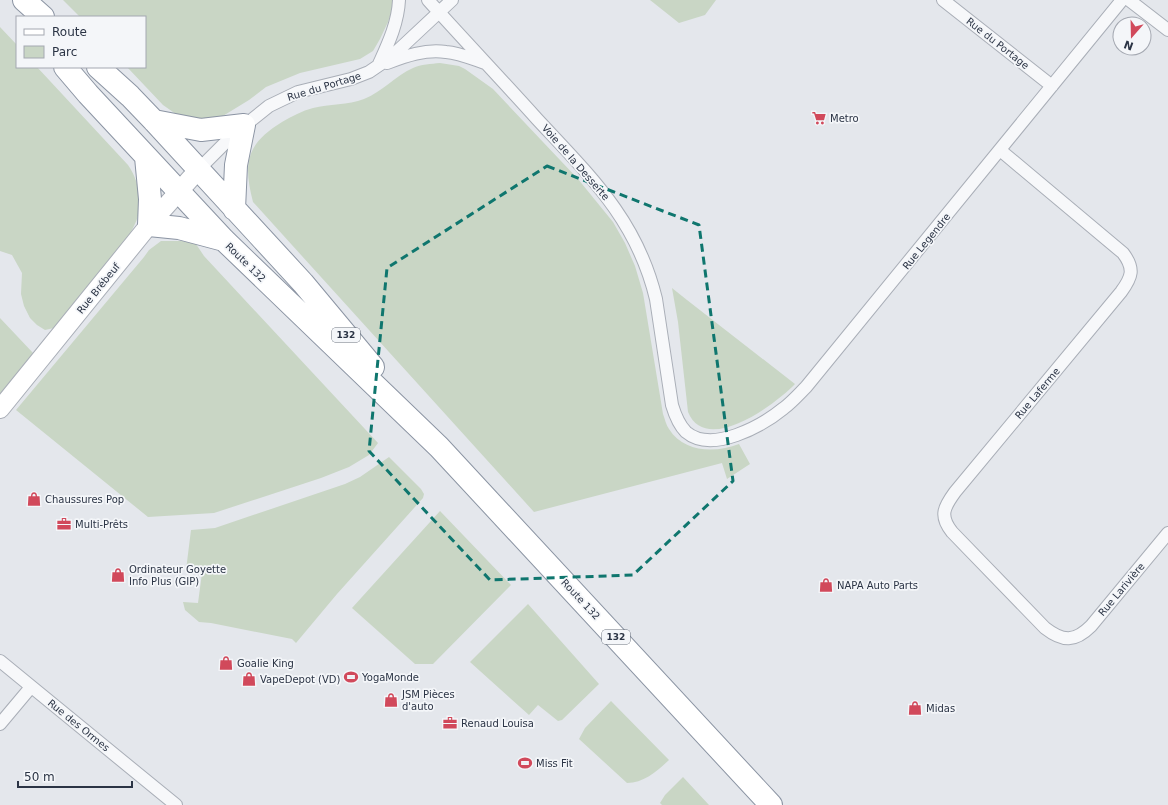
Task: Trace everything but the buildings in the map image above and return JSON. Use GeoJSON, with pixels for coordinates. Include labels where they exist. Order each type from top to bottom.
{"type":"FeatureCollection","features":[{"type":"Feature","properties":{"kind":"highway"},"geometry":{"type":"LineString","coordinates":[[9,0],[22,16]]}},
{"type":"Feature","properties":{"kind":"highway"},"geometry":{"type":"LineString","coordinates":[[24,0],[42,16]]}},
{"type":"Feature","properties":{"kind":"highway","name":"Route 132"},"geometry":{"type":"LineString","coordinates":[[66,68],[88,94],[224,240],[439,447]]}},
{"type":"Feature","properties":{"kind":"highway","name":"Route 132"},"geometry":{"type":"LineString","coordinates":[[99,68],[130,96],[154,121],[303,283],[439,447],[771,805]]}},
{"type":"Feature","properties":{"kind":"highway"},"geometry":{"type":"LineString","coordinates":[[154,121],[201,130],[244,126],[236,165],[234,208]]}},
{"type":"Feature","properties":{"kind":"highway"},"geometry":{"type":"LineString","coordinates":[[146,156],[150,199],[149,225],[179,228],[224,240]]}},
{"type":"Feature","properties":{"kind":"street"},"geometry":{"type":"LineString","coordinates":[[378,66],[395,26],[399,0]]}},
{"type":"Feature","properties":{"kind":"street","name":"Voie de la Desserte"},"geometry":{"type":"LineString","coordinates":[[428,0],[592,178],[612,203],[633,237],[646,267],[656,299],[672,405],[675,415],[688,433],[702,439]]}},
{"type":"Feature","properties":{"kind":"street","name":"Rue du Portage"},"geometry":{"type":"LineString","coordinates":[[198,170],[244,126],[269,106],[290,95],[351,80],[369,72],[391,57],[452,0]]}},
{"type":"Feature","properties":{"kind":"street","name":"Rue du Portage"},"geometry":{"type":"LineString","coordinates":[[943,0],[1052,86]]}},
{"type":"Feature","properties":{"kind":"street","name":"Rue Legendre"},"geometry":{"type":"LineString","coordinates":[[702,439],[723,439],[749,429],[777,414],[813,380],[1122,0]]}},
{"type":"Feature","properties":{"kind":"street"},"geometry":{"type":"LineString","coordinates":[[1129,0],[1168,30]]}},
{"type":"Feature","properties":{"kind":"street","name":"Rue du Portage"},"geometry":{"type":"LineString","coordinates":[[378,66],[414,54],[432,51],[446,52],[486,63]]}},
{"type":"Feature","properties":{"kind":"street","name":"Rue Laferme"},"geometry":{"type":"LineString","coordinates":[[1000,150],[1114,245],[1129,261],[1130,268],[1130,275],[1121,292],[955,492],[944,512],[945,522],[952,532],[1045,628],[1062,638],[1069,639]]}},
{"type":"Feature","properties":{"kind":"street","name":"Rue Brébeuf"},"geometry":{"type":"LineString","coordinates":[[0,409],[149,225],[198,170]]}},
{"type":"Feature","properties":{"kind":"street","name":"Rue Larivière"},"geometry":{"type":"LineString","coordinates":[[1069,639],[1081,634],[1091,626],[1168,533]]}},
{"type":"Feature","properties":{"kind":"street","name":"Rue des Ormes"},"geometry":{"type":"LineString","coordinates":[[0,661],[31,686],[162,801],[176,805]]}},
{"type":"Feature","properties":{"kind":"street"},"geometry":{"type":"LineString","coordinates":[[0,724],[31,686]]}},
{"type":"Feature","properties":{"kind":"highlighted area"},"geometry":{"type":"Polygon","coordinates":[[[547,166],[699,225],[733,481],[633,575],[490,580],[369,451],[387,268],[547,166]]]}},
{"type":"Feature","properties":{"kind":"green space"},"geometry":{"type":"Polygon","coordinates":[[[63,0],[393,0],[393,8],[388,22],[373,51],[360,59],[300,73],[266,87],[249,100],[218,119],[208,121],[183,119],[163,105],[128,68],[146,68],[146,16],[79,16],[63,0]]]}},
{"type":"Feature","properties":{"kind":"green space"},"geometry":{"type":"Polygon","coordinates":[[[650,0],[716,0],[705,15],[679,23],[650,0]]]}},
{"type":"Feature","properties":{"kind":"green space"},"geometry":{"type":"Polygon","coordinates":[[[0,27],[16,44],[16,68],[38,68],[128,165],[138,187],[140,203],[137,219],[125,241],[54,328],[45,330],[30,318],[24,306],[21,294],[22,273],[12,255],[0,251],[0,27]]]}},
{"type":"Feature","properties":{"kind":"green space"},"geometry":{"type":"Polygon","coordinates":[[[440,63],[459,66],[493,89],[578,179],[613,222],[625,243],[635,266],[643,293],[663,414],[666,424],[675,437],[683,443],[701,449],[720,449],[739,444],[750,464],[727,479],[722,463],[534,512],[253,202],[248,176],[250,156],[254,147],[270,130],[282,122],[309,109],[364,99],[377,92],[406,71],[423,65],[440,63]]]}},
{"type":"Feature","properties":{"kind":"green space"},"geometry":{"type":"Polygon","coordinates":[[[161,241],[182,241],[196,244],[204,256],[378,443],[369,455],[349,467],[321,478],[214,513],[148,517],[16,410],[149,250],[161,241]]]}},
{"type":"Feature","properties":{"kind":"green space"},"geometry":{"type":"Polygon","coordinates":[[[672,288],[795,384],[773,403],[741,422],[725,428],[710,429],[697,424],[688,412],[678,322],[672,288]]]}},
{"type":"Feature","properties":{"kind":"green space"},"geometry":{"type":"Polygon","coordinates":[[[0,318],[34,354],[0,396],[0,318]]]}},
{"type":"Feature","properties":{"kind":"green space"},"geometry":{"type":"Polygon","coordinates":[[[389,457],[421,489],[424,494],[423,498],[337,594],[296,643],[292,639],[199,622],[185,610],[183,602],[198,603],[202,573],[186,570],[191,530],[215,528],[345,484],[360,477],[389,457]]]}},
{"type":"Feature","properties":{"kind":"green space"},"geometry":{"type":"Polygon","coordinates":[[[440,511],[511,585],[433,664],[415,664],[352,608],[440,511]]]}},
{"type":"Feature","properties":{"kind":"green space"},"geometry":{"type":"Polygon","coordinates":[[[528,604],[599,684],[562,720],[558,721],[538,705],[529,715],[470,662],[528,604]]]}},
{"type":"Feature","properties":{"kind":"green space"},"geometry":{"type":"Polygon","coordinates":[[[611,701],[669,760],[645,779],[627,783],[579,739],[585,728],[611,701]]]}},
{"type":"Feature","properties":{"kind":"green space"},"geometry":{"type":"Polygon","coordinates":[[[683,777],[709,805],[662,805],[660,803],[665,795],[683,777]]]}},
{"type":"Feature","properties":{"kind":"place","name":"Metro"},"geometry":{"type":"Point","coordinates":[819,118]}},
{"type":"Feature","properties":{"kind":"place","name":"Chaussures Pop"},"geometry":{"type":"Point","coordinates":[34,499]}},
{"type":"Feature","properties":{"kind":"place","name":"Multi-Prêts"},"geometry":{"type":"Point","coordinates":[64,524]}},
{"type":"Feature","properties":{"kind":"place","name":"Ordinateur Goyette Info Plus (GIP)"},"geometry":{"type":"Point","coordinates":[118,575]}},
{"type":"Feature","properties":{"kind":"place","name":"NAPA Auto Parts"},"geometry":{"type":"Point","coordinates":[826,585]}},
{"type":"Feature","properties":{"kind":"place","name":"Goalie King"},"geometry":{"type":"Point","coordinates":[226,663]}},
{"type":"Feature","properties":{"kind":"place","name":"YogaMonde"},"geometry":{"type":"Point","coordinates":[351,677]}},
{"type":"Feature","properties":{"kind":"place","name":"VapeDepot (VD)"},"geometry":{"type":"Point","coordinates":[249,679]}},
{"type":"Feature","properties":{"kind":"place","name":"JSM Pièces d'auto"},"geometry":{"type":"Point","coordinates":[391,700]}},
{"type":"Feature","properties":{"kind":"place","name":"Midas"},"geometry":{"type":"Point","coordinates":[915,708]}},
{"type":"Feature","properties":{"kind":"place","name":"Renaud Louisa"},"geometry":{"type":"Point","coordinates":[450,723]}},
{"type":"Feature","properties":{"kind":"place","name":"Miss Fit"},"geometry":{"type":"Point","coordinates":[525,763]}}]}
